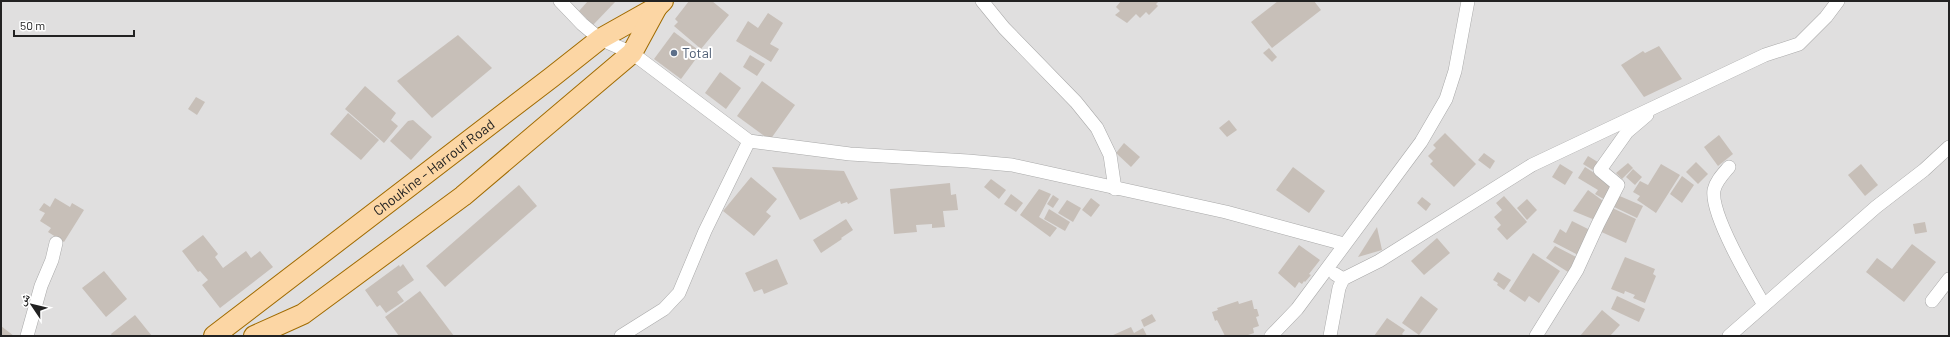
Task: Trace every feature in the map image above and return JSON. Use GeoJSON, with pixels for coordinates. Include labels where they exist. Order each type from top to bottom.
{"type":"FeatureCollection","features":[{"type":"Feature","properties":{"kind":"main road","name":"Choukine - Harrouf Road"},"geometry":{"type":"LineString","coordinates":[[214,336],[534,91],[600,38],[660,4]]}},
{"type":"Feature","properties":{"kind":"main road","name":"Choukine - Harrouf Road"},"geometry":{"type":"LineString","coordinates":[[254,336],[303,314],[463,196],[632,53],[660,4]]}},
{"type":"Feature","properties":{"kind":"street"},"geometry":{"type":"LineString","coordinates":[[560,1],[582,24],[600,38],[632,53],[749,141],[850,154],[1012,165],[1226,212],[1344,244]]}},
{"type":"Feature","properties":{"kind":"street"},"geometry":{"type":"LineString","coordinates":[[982,1],[1004,28],[1076,102],[1097,128],[1110,155],[1115,188]]}},
{"type":"Feature","properties":{"kind":"street"},"geometry":{"type":"LineString","coordinates":[[1330,336],[1339,288],[1343,278],[1379,261],[1532,165],[1765,55],[1799,44],[1826,17],[1838,1]]}},
{"type":"Feature","properties":{"kind":"street"},"geometry":{"type":"LineString","coordinates":[[1270,336],[1297,309],[1326,268],[1422,142],[1446,99],[1455,71],[1469,2]]}},
{"type":"Feature","properties":{"kind":"street"},"geometry":{"type":"LineString","coordinates":[[1536,336],[1578,270],[1598,224],[1618,185],[1600,170],[1627,132],[1660,104]]}},
{"type":"Feature","properties":{"kind":"street"},"geometry":{"type":"LineString","coordinates":[[621,336],[664,309],[680,293],[705,231],[749,141]]}},
{"type":"Feature","properties":{"kind":"street"},"geometry":{"type":"LineString","coordinates":[[1729,336],[1876,207],[1924,170],[1949,147]]}},
{"type":"Feature","properties":{"kind":"street"},"geometry":{"type":"LineString","coordinates":[[1729,167],[1718,179],[1714,191],[1716,203],[1733,250],[1764,305]]}},
{"type":"Feature","properties":{"kind":"street"},"geometry":{"type":"LineString","coordinates":[[27,336],[41,286],[52,260],[56,243]]}},
{"type":"Feature","properties":{"kind":"street"},"geometry":{"type":"LineString","coordinates":[[1326,268],[1343,278]]}},
{"type":"Feature","properties":{"kind":"street"},"geometry":{"type":"LineString","coordinates":[[1932,301],[1949,279]]}},
{"type":"Feature","properties":{"kind":"shaded area"},"geometry":{"type":"Polygon","coordinates":[[[1,1],[1949,1],[1949,336],[1,336],[1,1]]]}},
{"type":"Feature","properties":{"kind":"building"},"geometry":{"type":"Polygon","coordinates":[[[588,1],[616,1],[593,25],[579,11],[588,1]]]}},
{"type":"Feature","properties":{"kind":"building"},"geometry":{"type":"Polygon","coordinates":[[[689,1],[712,1],[729,15],[701,49],[674,26],[678,22],[675,19],[689,1]]]}},
{"type":"Feature","properties":{"kind":"building"},"geometry":{"type":"Polygon","coordinates":[[[1121,1],[1159,1],[1156,4],[1158,6],[1149,15],[1146,12],[1140,18],[1136,14],[1127,23],[1115,15],[1120,11],[1116,7],[1121,1]]]}},
{"type":"Feature","properties":{"kind":"building"},"geometry":{"type":"Polygon","coordinates":[[[1278,1],[1314,1],[1321,10],[1272,48],[1251,22],[1278,1]]]}},
{"type":"Feature","properties":{"kind":"building"},"geometry":{"type":"Polygon","coordinates":[[[768,13],[783,23],[770,44],[779,49],[771,62],[736,41],[748,21],[758,28],[768,13]]]}},
{"type":"Feature","properties":{"kind":"building"},"geometry":{"type":"Polygon","coordinates":[[[674,32],[701,52],[681,79],[654,59],[674,32]]]}},
{"type":"Feature","properties":{"kind":"building"},"geometry":{"type":"Polygon","coordinates":[[[458,35],[492,68],[432,118],[397,81],[458,35]]]}},
{"type":"Feature","properties":{"kind":"building"},"geometry":{"type":"Polygon","coordinates":[[[1659,46],[1682,79],[1644,97],[1621,65],[1643,51],[1645,53],[1659,46]]]}},
{"type":"Feature","properties":{"kind":"building"},"geometry":{"type":"Polygon","coordinates":[[[1269,48],[1277,57],[1272,62],[1263,53],[1269,48]]]}},
{"type":"Feature","properties":{"kind":"building"},"geometry":{"type":"Polygon","coordinates":[[[750,55],[765,64],[757,76],[743,67],[750,55]]]}},
{"type":"Feature","properties":{"kind":"building"},"geometry":{"type":"Polygon","coordinates":[[[720,72],[741,88],[726,109],[705,93],[720,72]]]}},
{"type":"Feature","properties":{"kind":"building"},"geometry":{"type":"Polygon","coordinates":[[[762,81],[795,105],[770,140],[737,116],[762,81]]]}},
{"type":"Feature","properties":{"kind":"building"},"geometry":{"type":"Polygon","coordinates":[[[365,86],[396,113],[391,120],[398,126],[384,143],[345,109],[365,86]]]}},
{"type":"Feature","properties":{"kind":"building"},"geometry":{"type":"Polygon","coordinates":[[[196,97],[205,102],[197,115],[188,109],[196,97]]]}},
{"type":"Feature","properties":{"kind":"building"},"geometry":{"type":"Polygon","coordinates":[[[348,113],[379,140],[361,160],[330,134],[348,113]]]}},
{"type":"Feature","properties":{"kind":"building"},"geometry":{"type":"Polygon","coordinates":[[[413,120],[432,137],[411,160],[390,141],[408,121],[413,120]]]}},
{"type":"Feature","properties":{"kind":"building"},"geometry":{"type":"Polygon","coordinates":[[[1229,120],[1237,130],[1227,137],[1219,128],[1229,120]]]}},
{"type":"Feature","properties":{"kind":"building"},"geometry":{"type":"Polygon","coordinates":[[[1445,133],[1476,164],[1454,187],[1430,164],[1433,161],[1428,156],[1436,148],[1433,145],[1445,133]]]}},
{"type":"Feature","properties":{"kind":"building"},"geometry":{"type":"Polygon","coordinates":[[[1719,135],[1733,154],[1718,166],[1704,147],[1719,135]]]}},
{"type":"Feature","properties":{"kind":"building"},"geometry":{"type":"Polygon","coordinates":[[[1124,143],[1140,157],[1131,167],[1116,153],[1124,143]]]}},
{"type":"Feature","properties":{"kind":"building"},"geometry":{"type":"Polygon","coordinates":[[[1484,153],[1495,161],[1490,169],[1478,160],[1484,153]]]}},
{"type":"Feature","properties":{"kind":"building"},"geometry":{"type":"Polygon","coordinates":[[[1588,156],[1601,164],[1596,172],[1583,164],[1588,156]]]}},
{"type":"Feature","properties":{"kind":"building"},"geometry":{"type":"Polygon","coordinates":[[[1696,162],[1708,174],[1698,184],[1686,172],[1696,162]]]}},
{"type":"Feature","properties":{"kind":"building"},"geometry":{"type":"Polygon","coordinates":[[[1628,163],[1633,168],[1622,179],[1616,173],[1628,163]]]}},
{"type":"Feature","properties":{"kind":"building"},"geometry":{"type":"Polygon","coordinates":[[[1560,164],[1573,172],[1565,185],[1552,177],[1560,164]]]}},
{"type":"Feature","properties":{"kind":"building"},"geometry":{"type":"Polygon","coordinates":[[[1661,164],[1680,175],[1656,213],[1637,200],[1640,196],[1633,192],[1640,181],[1648,185],[1661,164]]]}},
{"type":"Feature","properties":{"kind":"building"},"geometry":{"type":"Polygon","coordinates":[[[1861,164],[1878,185],[1865,196],[1848,175],[1861,164]]]}},
{"type":"Feature","properties":{"kind":"building"},"geometry":{"type":"Polygon","coordinates":[[[772,167],[844,171],[858,199],[848,204],[847,202],[841,204],[840,201],[800,220],[772,167]]]}},
{"type":"Feature","properties":{"kind":"building"},"geometry":{"type":"Polygon","coordinates":[[[1293,167],[1325,191],[1309,213],[1276,190],[1293,167]]]}},
{"type":"Feature","properties":{"kind":"building"},"geometry":{"type":"Polygon","coordinates":[[[1585,167],[1616,187],[1607,201],[1595,194],[1598,190],[1578,178],[1585,167]]]}},
{"type":"Feature","properties":{"kind":"building"},"geometry":{"type":"Polygon","coordinates":[[[1633,169],[1642,177],[1635,185],[1626,177],[1633,169]]]}},
{"type":"Feature","properties":{"kind":"building"},"geometry":{"type":"Polygon","coordinates":[[[1682,176],[1694,185],[1682,203],[1670,194],[1682,176]]]}},
{"type":"Feature","properties":{"kind":"building"},"geometry":{"type":"Polygon","coordinates":[[[751,177],[777,199],[766,212],[771,216],[754,236],[723,211],[751,177]]]}},
{"type":"Feature","properties":{"kind":"building"},"geometry":{"type":"Polygon","coordinates":[[[991,179],[1006,190],[999,199],[984,187],[991,179]]]}},
{"type":"Feature","properties":{"kind":"building"},"geometry":{"type":"Polygon","coordinates":[[[950,183],[951,195],[956,194],[958,210],[943,211],[945,227],[932,228],[932,224],[916,225],[917,232],[894,234],[890,189],[950,183]]]}},
{"type":"Feature","properties":{"kind":"building"},"geometry":{"type":"Polygon","coordinates":[[[519,185],[537,206],[445,287],[426,266],[519,185]]]}},
{"type":"Feature","properties":{"kind":"building"},"geometry":{"type":"Polygon","coordinates":[[[1039,189],[1051,194],[1039,217],[1057,228],[1050,237],[1020,215],[1039,189]]]}},
{"type":"Feature","properties":{"kind":"building"},"geometry":{"type":"Polygon","coordinates":[[[1588,190],[1606,203],[1595,220],[1573,211],[1588,190]]]}},
{"type":"Feature","properties":{"kind":"building"},"geometry":{"type":"Polygon","coordinates":[[[1011,194],[1023,203],[1016,212],[1004,204],[1011,194]]]}},
{"type":"Feature","properties":{"kind":"building"},"geometry":{"type":"Polygon","coordinates":[[[1615,194],[1643,206],[1637,218],[1610,205],[1615,194]]]}},
{"type":"Feature","properties":{"kind":"building"},"geometry":{"type":"Polygon","coordinates":[[[1053,195],[1059,199],[1053,208],[1047,204],[1053,195]]]}},
{"type":"Feature","properties":{"kind":"building"},"geometry":{"type":"Polygon","coordinates":[[[1504,196],[1527,222],[1507,240],[1497,229],[1501,225],[1494,217],[1502,210],[1496,203],[1504,196]]]}},
{"type":"Feature","properties":{"kind":"building"},"geometry":{"type":"Polygon","coordinates":[[[1422,197],[1431,204],[1426,211],[1417,203],[1422,197]]]}},
{"type":"Feature","properties":{"kind":"building"},"geometry":{"type":"Polygon","coordinates":[[[55,198],[70,207],[72,203],[84,210],[64,242],[48,232],[51,228],[40,221],[45,213],[39,210],[44,203],[50,207],[55,198]]]}},
{"type":"Feature","properties":{"kind":"building"},"geometry":{"type":"Polygon","coordinates":[[[1091,198],[1100,205],[1091,217],[1082,210],[1091,198]]]}},
{"type":"Feature","properties":{"kind":"building"},"geometry":{"type":"Polygon","coordinates":[[[1527,199],[1537,210],[1527,220],[1517,208],[1527,199]]]}},
{"type":"Feature","properties":{"kind":"building"},"geometry":{"type":"Polygon","coordinates":[[[1067,200],[1081,208],[1073,222],[1058,213],[1067,200]]]}},
{"type":"Feature","properties":{"kind":"building"},"geometry":{"type":"Polygon","coordinates":[[[1608,206],[1636,219],[1626,243],[1597,230],[1608,206]]]}},
{"type":"Feature","properties":{"kind":"building"},"geometry":{"type":"Polygon","coordinates":[[[1049,209],[1070,222],[1065,231],[1044,219],[1049,209]]]}},
{"type":"Feature","properties":{"kind":"building"},"geometry":{"type":"Polygon","coordinates":[[[846,219],[853,230],[821,253],[813,240],[846,219]]]}},
{"type":"Feature","properties":{"kind":"building"},"geometry":{"type":"Polygon","coordinates":[[[1572,221],[1592,231],[1580,256],[1553,242],[1560,229],[1566,233],[1572,221]]]}},
{"type":"Feature","properties":{"kind":"building"},"geometry":{"type":"Polygon","coordinates":[[[1925,222],[1927,232],[1915,234],[1913,224],[1925,222]]]}},
{"type":"Feature","properties":{"kind":"building"},"geometry":{"type":"Polygon","coordinates":[[[1377,227],[1382,250],[1358,257],[1377,227]]]}},
{"type":"Feature","properties":{"kind":"building"},"geometry":{"type":"Polygon","coordinates":[[[203,235],[218,254],[215,257],[223,268],[246,251],[251,258],[260,251],[273,267],[220,308],[202,285],[208,280],[200,271],[198,272],[182,251],[203,235]]]}},
{"type":"Feature","properties":{"kind":"building"},"geometry":{"type":"Polygon","coordinates":[[[1437,238],[1450,253],[1424,275],[1411,261],[1437,238]]]}},
{"type":"Feature","properties":{"kind":"building"},"geometry":{"type":"Polygon","coordinates":[[[1912,244],[1936,262],[1904,302],[1866,272],[1877,258],[1892,269],[1912,244]]]}},
{"type":"Feature","properties":{"kind":"building"},"geometry":{"type":"Polygon","coordinates":[[[1299,245],[1320,260],[1309,274],[1311,275],[1305,282],[1304,281],[1302,284],[1299,282],[1295,288],[1278,273],[1299,245]]]}},
{"type":"Feature","properties":{"kind":"building"},"geometry":{"type":"Polygon","coordinates":[[[1555,246],[1578,258],[1568,272],[1546,258],[1555,246]]]}},
{"type":"Feature","properties":{"kind":"building"},"geometry":{"type":"Polygon","coordinates":[[[1533,253],[1560,271],[1539,303],[1529,296],[1525,302],[1509,291],[1533,253]]]}},
{"type":"Feature","properties":{"kind":"building"},"geometry":{"type":"Polygon","coordinates":[[[1625,257],[1655,269],[1653,274],[1656,276],[1645,303],[1633,298],[1635,295],[1625,291],[1624,294],[1611,289],[1625,257]]]}},
{"type":"Feature","properties":{"kind":"building"},"geometry":{"type":"Polygon","coordinates":[[[777,259],[788,284],[764,294],[762,289],[754,292],[745,273],[777,259]]]}},
{"type":"Feature","properties":{"kind":"building"},"geometry":{"type":"Polygon","coordinates":[[[403,264],[414,280],[397,292],[404,301],[386,313],[380,305],[377,307],[365,290],[399,265],[400,267],[403,264]]]}},
{"type":"Feature","properties":{"kind":"building"},"geometry":{"type":"Polygon","coordinates":[[[104,271],[127,299],[106,317],[82,288],[104,271]]]}},
{"type":"Feature","properties":{"kind":"building"},"geometry":{"type":"Polygon","coordinates":[[[1498,272],[1511,280],[1504,290],[1493,280],[1498,272]]]}},
{"type":"Feature","properties":{"kind":"building"},"geometry":{"type":"Polygon","coordinates":[[[420,291],[454,336],[399,336],[385,317],[420,291]]]}},
{"type":"Feature","properties":{"kind":"building"},"geometry":{"type":"Polygon","coordinates":[[[1421,296],[1438,309],[1419,335],[1402,323],[1421,296]]]}},
{"type":"Feature","properties":{"kind":"building"},"geometry":{"type":"Polygon","coordinates":[[[1617,296],[1645,309],[1639,322],[1611,309],[1617,296]]]}},
{"type":"Feature","properties":{"kind":"building"},"geometry":{"type":"Polygon","coordinates":[[[1252,300],[1254,309],[1257,309],[1259,316],[1256,317],[1259,326],[1253,328],[1254,333],[1245,336],[1225,336],[1217,320],[1215,321],[1212,312],[1218,310],[1217,308],[1238,301],[1239,304],[1252,300]]]}},
{"type":"Feature","properties":{"kind":"building"},"geometry":{"type":"Polygon","coordinates":[[[1602,310],[1620,325],[1610,336],[1580,336],[1602,310]]]}},
{"type":"Feature","properties":{"kind":"building"},"geometry":{"type":"Polygon","coordinates":[[[1152,314],[1156,321],[1144,327],[1141,320],[1152,314]]]}},
{"type":"Feature","properties":{"kind":"building"},"geometry":{"type":"Polygon","coordinates":[[[135,315],[152,336],[112,336],[111,334],[135,315]]]}},
{"type":"Feature","properties":{"kind":"building"},"geometry":{"type":"Polygon","coordinates":[[[1387,318],[1405,330],[1402,334],[1404,336],[1374,336],[1387,318]]]}},
{"type":"Feature","properties":{"kind":"building"},"geometry":{"type":"Polygon","coordinates":[[[1,326],[14,336],[1,336],[1,326]]]}},
{"type":"Feature","properties":{"kind":"building"},"geometry":{"type":"Polygon","coordinates":[[[1131,327],[1134,333],[1143,328],[1147,336],[1111,336],[1131,327]]]}},
{"type":"Feature","properties":{"kind":"place","name":"Total"},"geometry":{"type":"Point","coordinates":[674,53]}}]}
